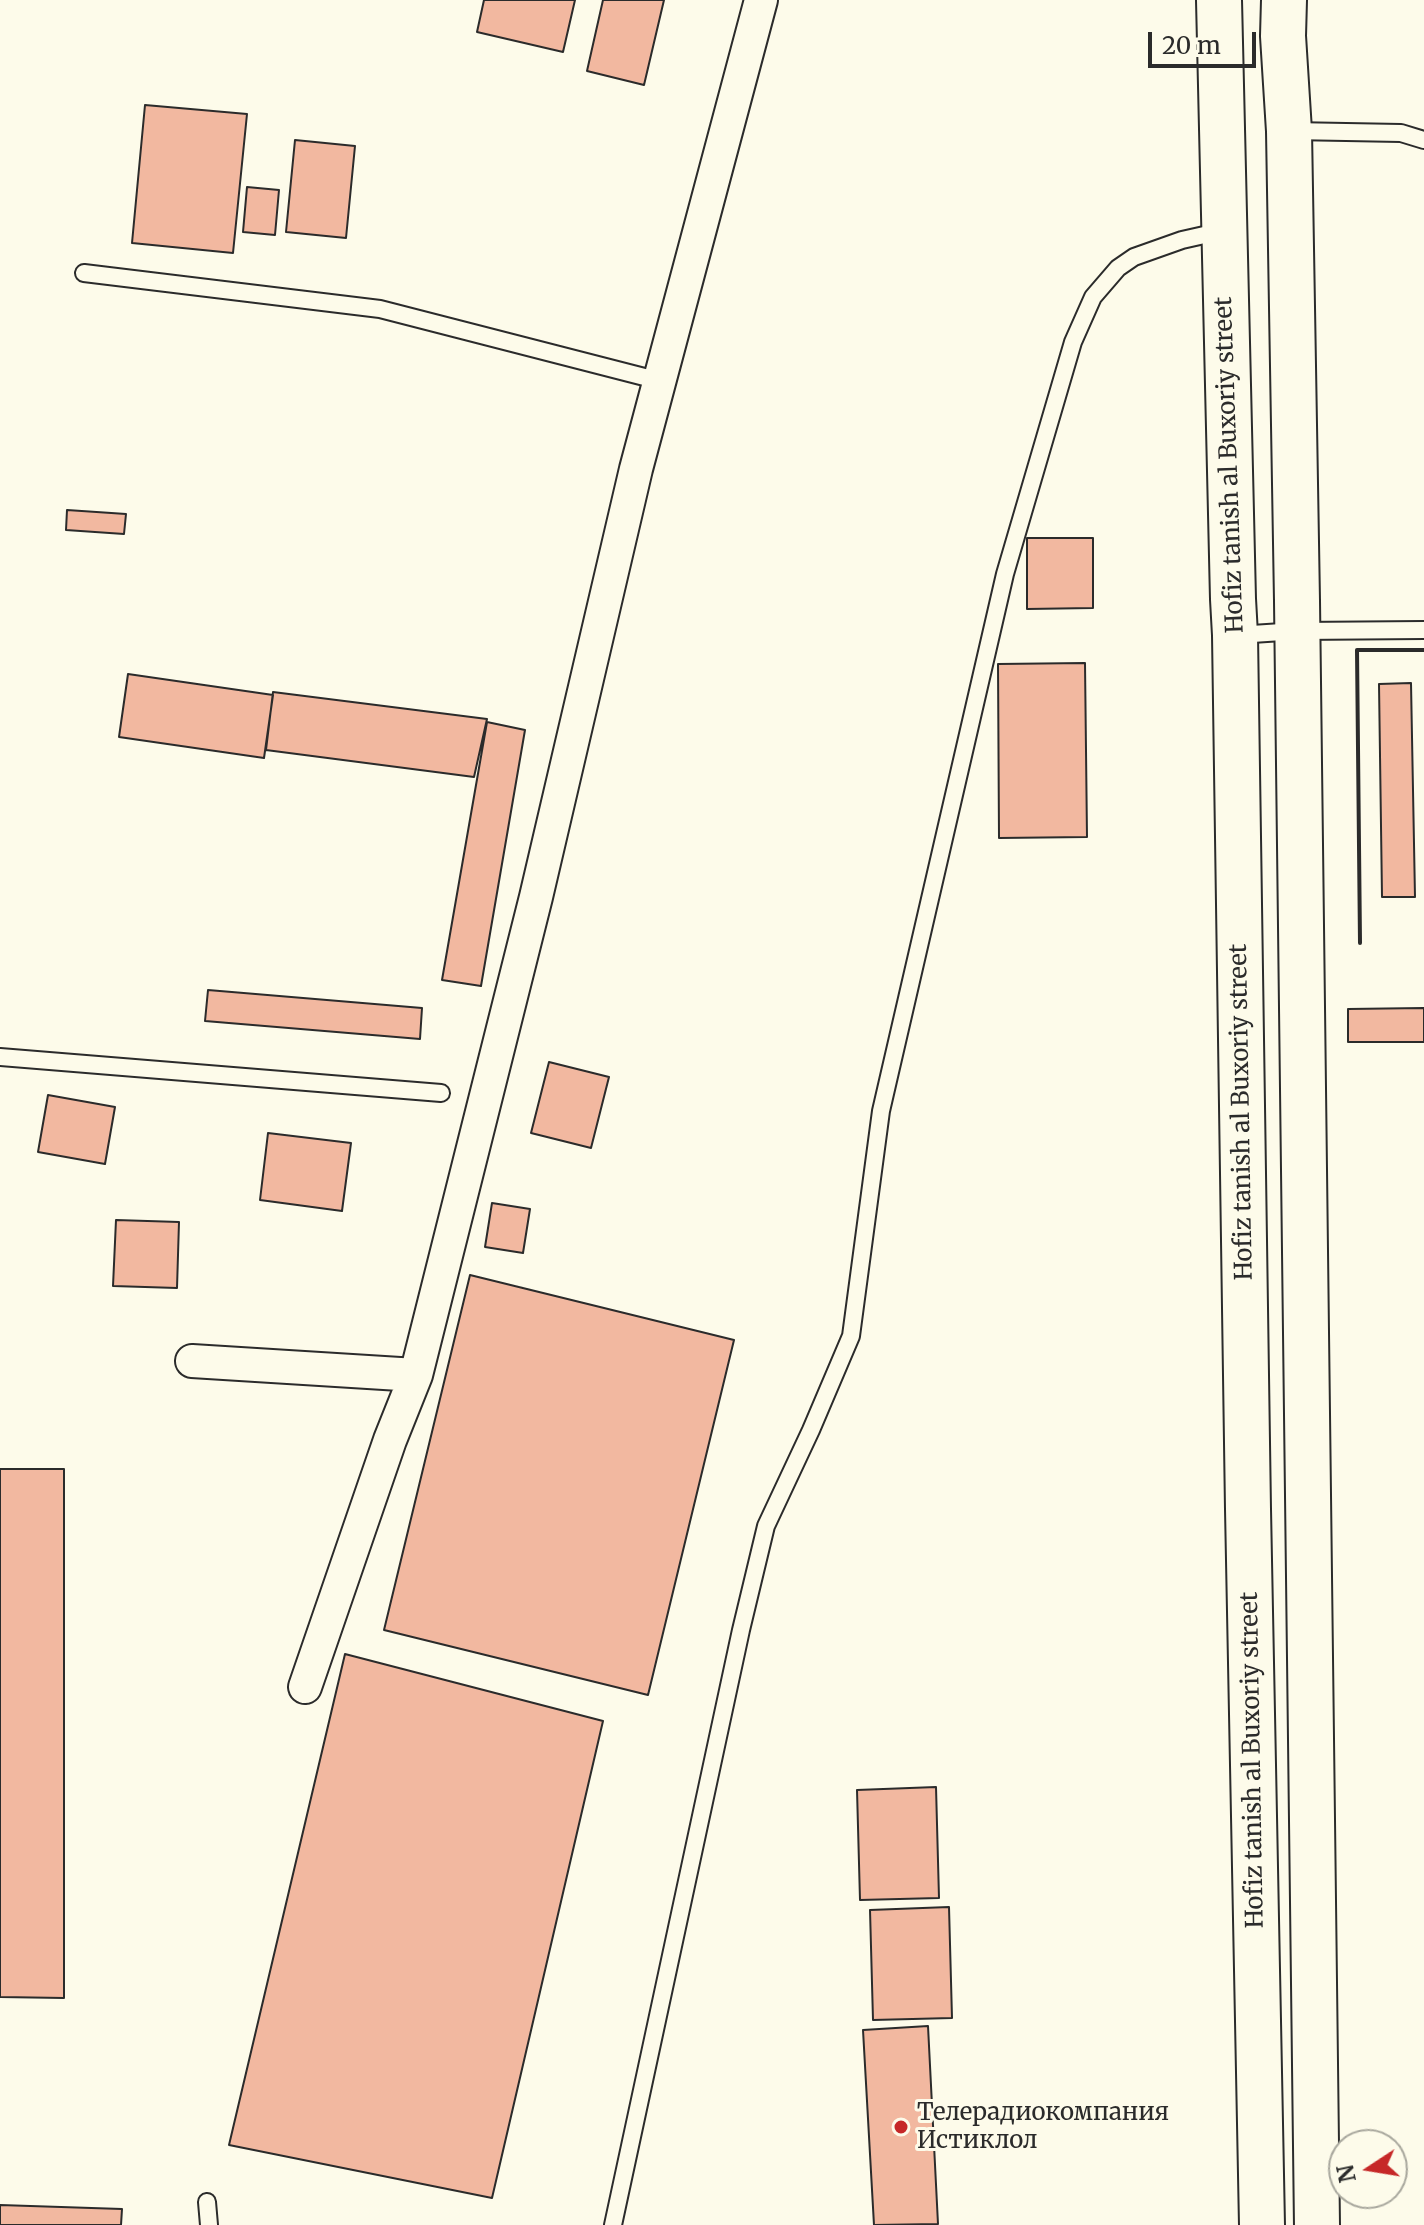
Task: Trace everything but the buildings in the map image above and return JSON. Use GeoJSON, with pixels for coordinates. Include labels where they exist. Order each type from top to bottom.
{"type":"FeatureCollection","features":[{"type":"Feature","properties":{"kind":"main road","name":"Hofiz tanish al Buxoriy street"},"geometry":{"type":"LineString","coordinates":[[1219,0],[1235,635],[1262,2225]]}},
{"type":"Feature","properties":{"kind":"main road"},"geometry":{"type":"LineString","coordinates":[[1284,0],[1297,631],[1317,2225]]}},
{"type":"Feature","properties":{"kind":"main road"},"geometry":{"type":"LineString","coordinates":[[1254,1819],[1312,1818]]}},
{"type":"Feature","properties":{"kind":"street"},"geometry":{"type":"LineString","coordinates":[[305,1687],[390,1440],[416,1375],[536,897],[636,469],[761,0]]}},
{"type":"Feature","properties":{"kind":"street"},"geometry":{"type":"LineString","coordinates":[[192,1361],[416,1375]]}},
{"type":"Feature","properties":{"kind":"lane"},"geometry":{"type":"LineString","coordinates":[[1289,131],[1401,133],[1424,140]]}},
{"type":"Feature","properties":{"kind":"lane"},"geometry":{"type":"LineString","coordinates":[[613,2225],[766,1526],[851,1336],[885,1096],[1005,574],[1073,342],[1093,297],[1118,268],[1134,257],[1223,230]]}},
{"type":"Feature","properties":{"kind":"lane"},"geometry":{"type":"LineString","coordinates":[[84,273],[380,309],[660,381]]}},
{"type":"Feature","properties":{"kind":"lane"},"geometry":{"type":"LineString","coordinates":[[1235,635],[1424,630]]}},
{"type":"Feature","properties":{"kind":"lane"},"geometry":{"type":"LineString","coordinates":[[0,1057],[441,1093]]}},
{"type":"Feature","properties":{"kind":"lane"},"geometry":{"type":"LineString","coordinates":[[207,2202],[209,2225]]}},
{"type":"Feature","properties":{"kind":"wall"},"geometry":{"type":"LineString","coordinates":[[1360,943],[1357,650],[1424,650]]}},
{"type":"Feature","properties":{"kind":"place","name":"Телерадиокомпания Истиклол"},"geometry":{"type":"Point","coordinates":[901,2127]}}]}
